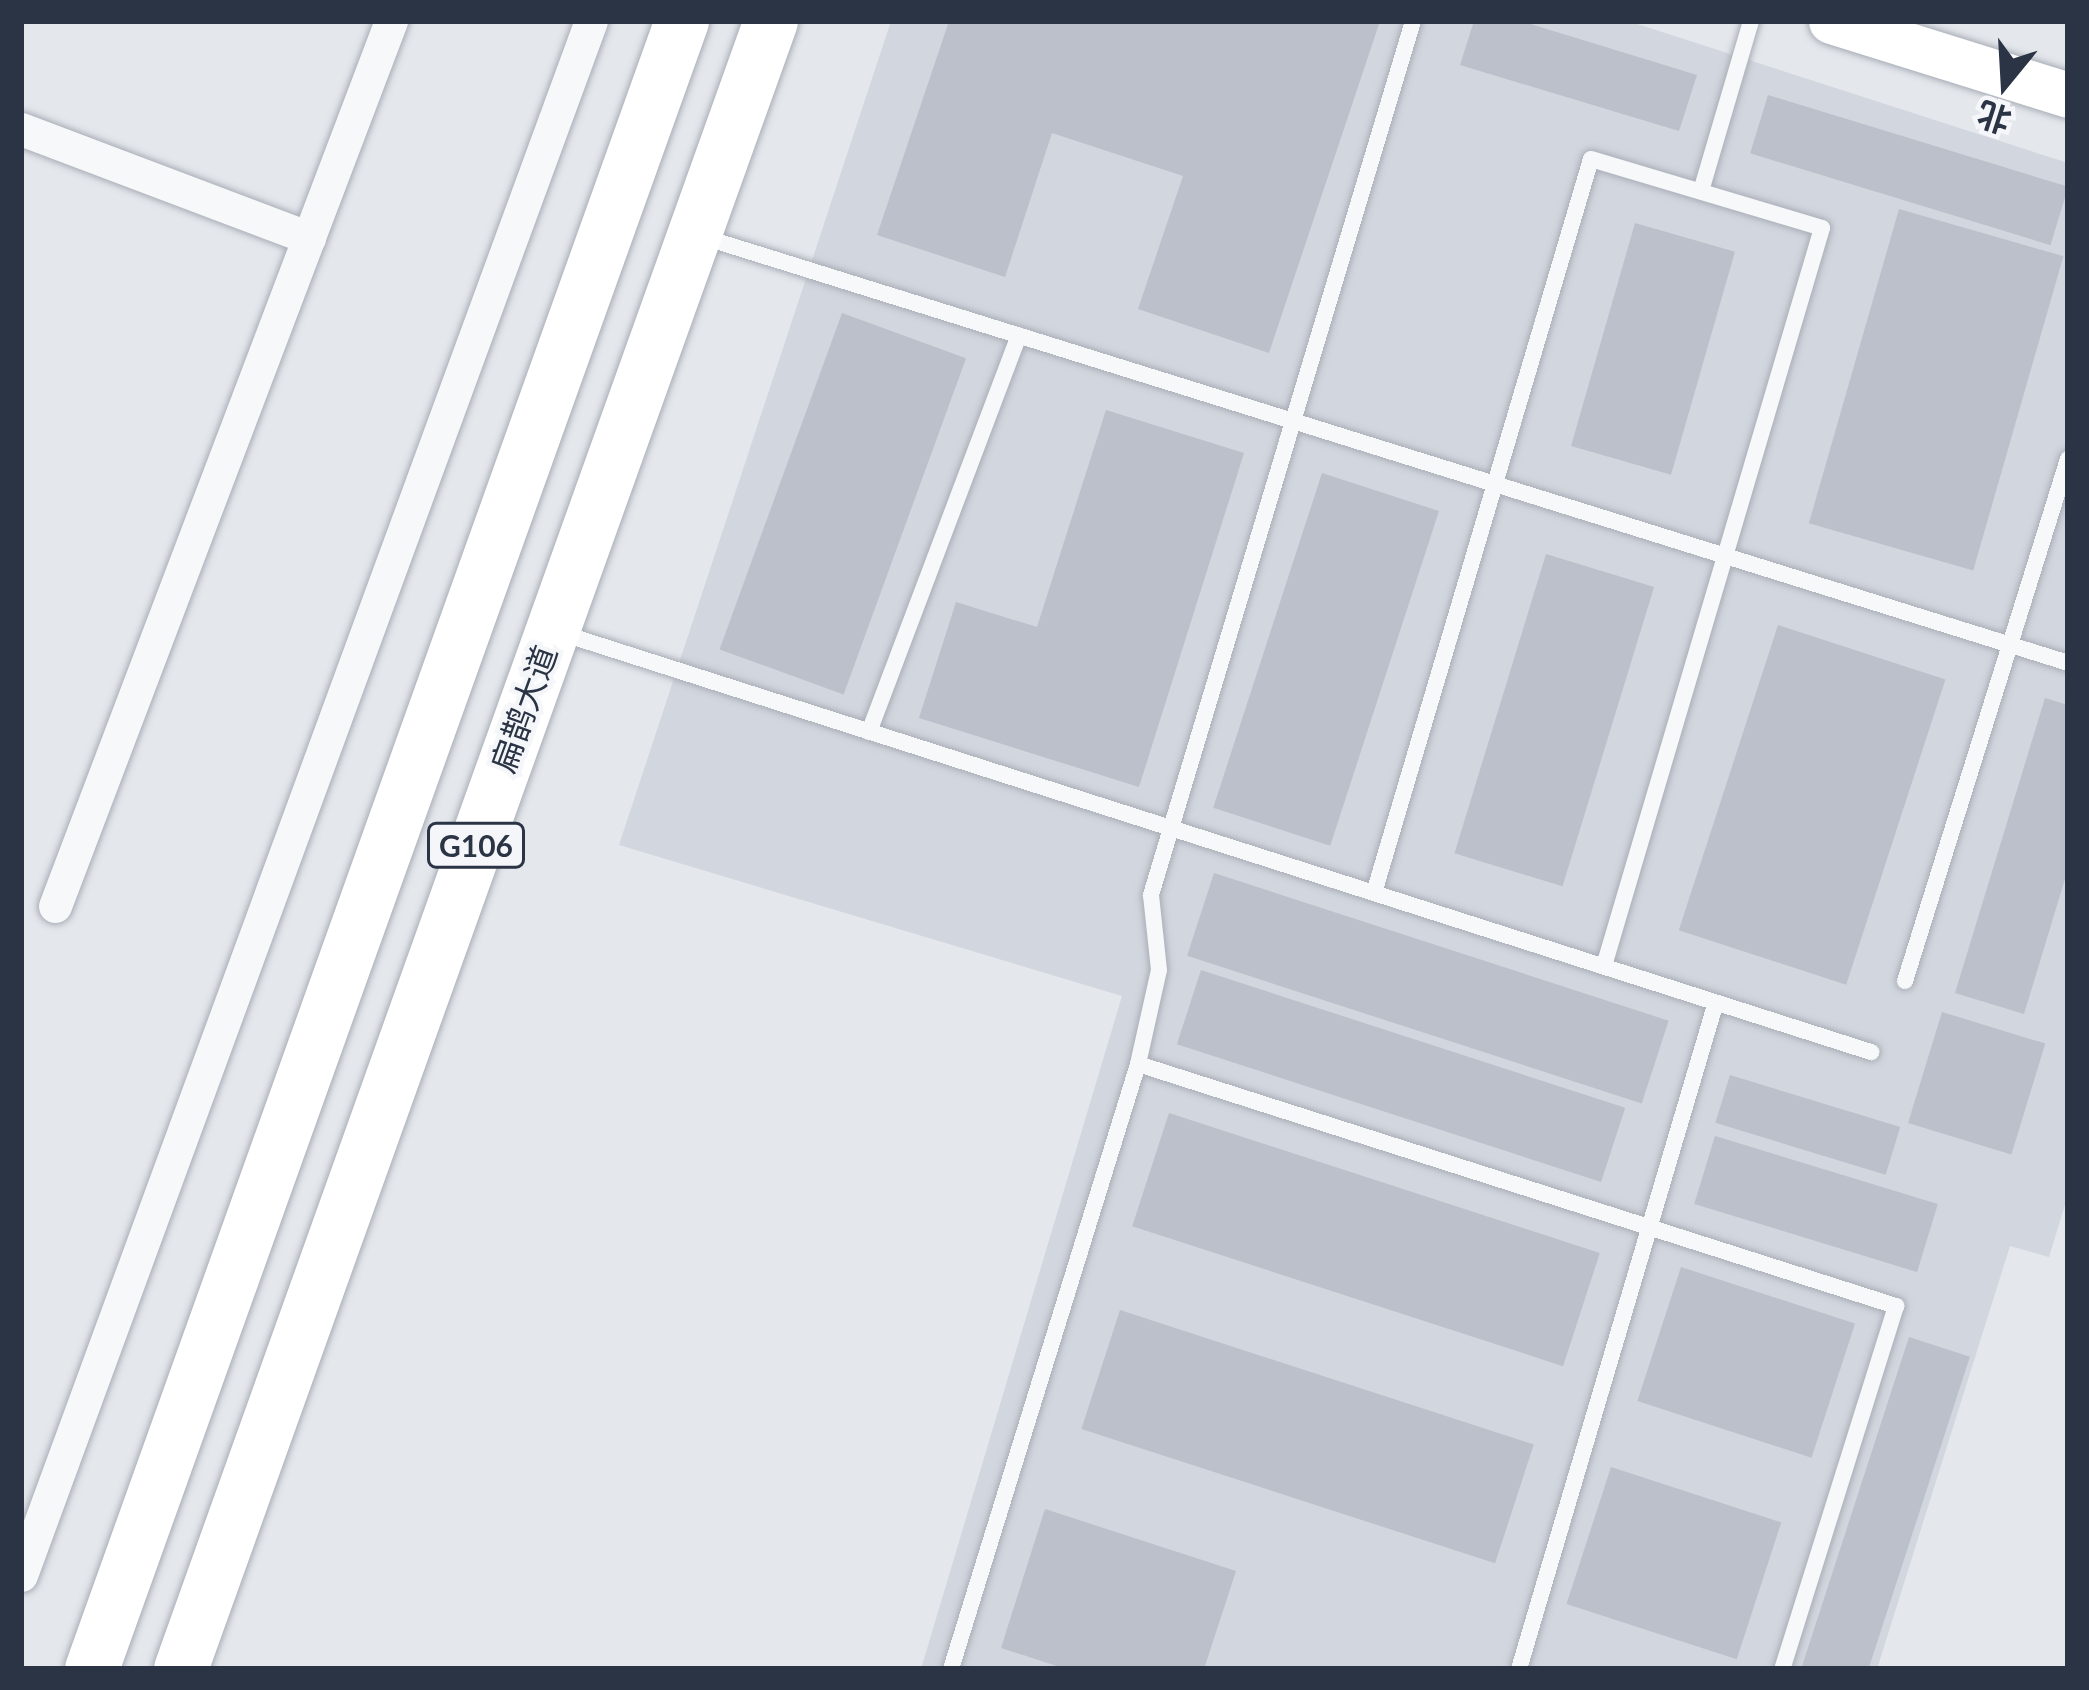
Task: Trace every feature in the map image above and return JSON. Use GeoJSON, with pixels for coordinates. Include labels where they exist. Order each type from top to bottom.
{"type":"FeatureCollection","features":[{"type":"Feature","properties":{"kind":"highway","name":"G106"},"geometry":{"type":"LineString","coordinates":[[92,1669],[682,21]]}},
{"type":"Feature","properties":{"kind":"highway","name":"扁鹊大道"},"geometry":{"type":"LineString","coordinates":[[181,1669],[771,21]]}},
{"type":"Feature","properties":{"kind":"main road"},"geometry":{"type":"LineString","coordinates":[[1831,21],[2068,95]]}},
{"type":"Feature","properties":{"kind":"street"},"geometry":{"type":"LineString","coordinates":[[55,905],[391,21]]}},
{"type":"Feature","properties":{"kind":"street"},"geometry":{"type":"LineString","coordinates":[[21,1575],[591,21]]}},
{"type":"Feature","properties":{"kind":"street"},"geometry":{"type":"LineString","coordinates":[[21,129],[309,238]]}},
{"type":"Feature","properties":{"kind":"lane"},"geometry":{"type":"LineString","coordinates":[[952,1669],[1138,1064],[1159,970],[1151,896],[1170,828],[1413,21]]}},
{"type":"Feature","properties":{"kind":"lane"},"geometry":{"type":"LineString","coordinates":[[1701,191],[1751,21]]}},
{"type":"Feature","properties":{"kind":"lane"},"geometry":{"type":"LineString","coordinates":[[1374,893],[1591,159],[1822,228],[1604,966]]}},
{"type":"Feature","properties":{"kind":"lane"},"geometry":{"type":"LineString","coordinates":[[694,234],[2068,663]]}},
{"type":"Feature","properties":{"kind":"lane"},"geometry":{"type":"LineString","coordinates":[[869,731],[1019,335]]}},
{"type":"Feature","properties":{"kind":"lane"},"geometry":{"type":"LineString","coordinates":[[1905,981],[2068,459]]}},
{"type":"Feature","properties":{"kind":"lane"},"geometry":{"type":"LineString","coordinates":[[553,630],[1871,1052]]}},
{"type":"Feature","properties":{"kind":"lane"},"geometry":{"type":"LineString","coordinates":[[1519,1669],[1716,1002]]}},
{"type":"Feature","properties":{"kind":"lane"},"geometry":{"type":"LineString","coordinates":[[1138,1064],[1895,1306],[1782,1669]]}},
{"type":"Feature","properties":{"kind":"shaded area"},"geometry":{"type":"Polygon","coordinates":[[[891,21],[1628,21],[2068,163],[2068,1195],[2049,1257],[2010,1246],[1877,1669],[921,1669],[1122,996],[619,845],[891,21]]]}},
{"type":"Feature","properties":{"kind":"building"},"geometry":{"type":"Polygon","coordinates":[[[949,21],[1380,21],[1269,353],[1138,309],[1183,176],[1052,133],[1005,277],[877,235],[949,21]]]}},
{"type":"Feature","properties":{"kind":"building"},"geometry":{"type":"Polygon","coordinates":[[[1474,21],[1521,21],[1697,75],[1679,131],[1460,65],[1474,21]]]}},
{"type":"Feature","properties":{"kind":"building"},"geometry":{"type":"Polygon","coordinates":[[[1768,95],[2068,187],[2050,245],[1750,153],[1768,95]]]}},
{"type":"Feature","properties":{"kind":"building"},"geometry":{"type":"Polygon","coordinates":[[[1899,209],[2063,256],[1973,570],[1809,523],[1899,209]]]}},
{"type":"Feature","properties":{"kind":"building"},"geometry":{"type":"Polygon","coordinates":[[[1635,223],[1735,252],[1671,475],[1571,446],[1635,223]]]}},
{"type":"Feature","properties":{"kind":"building"},"geometry":{"type":"Polygon","coordinates":[[[842,313],[966,358],[844,695],[720,649],[842,313]]]}},
{"type":"Feature","properties":{"kind":"building"},"geometry":{"type":"Polygon","coordinates":[[[1106,410],[1244,453],[1139,787],[919,718],[956,602],[1037,627],[1106,410]]]}},
{"type":"Feature","properties":{"kind":"building"},"geometry":{"type":"Polygon","coordinates":[[[1322,473],[1439,511],[1330,846],[1213,808],[1322,473]]]}},
{"type":"Feature","properties":{"kind":"building"},"geometry":{"type":"Polygon","coordinates":[[[1546,554],[1654,587],[1563,886],[1454,853],[1546,554]]]}},
{"type":"Feature","properties":{"kind":"building"},"geometry":{"type":"Polygon","coordinates":[[[1778,625],[1945,679],[1846,985],[1679,930],[1778,625]]]}},
{"type":"Feature","properties":{"kind":"building"},"geometry":{"type":"Polygon","coordinates":[[[2045,698],[2068,705],[2068,869],[2024,1014],[1955,993],[2045,698]]]}},
{"type":"Feature","properties":{"kind":"building"},"geometry":{"type":"Polygon","coordinates":[[[1214,873],[1669,1021],[1642,1103],[1187,956],[1214,873]]]}},
{"type":"Feature","properties":{"kind":"building"},"geometry":{"type":"Polygon","coordinates":[[[1201,970],[1625,1108],[1601,1182],[1177,1044],[1201,970]]]}},
{"type":"Feature","properties":{"kind":"building"},"geometry":{"type":"Polygon","coordinates":[[[1942,1012],[2045,1044],[2011,1155],[1908,1123],[1942,1012]]]}},
{"type":"Feature","properties":{"kind":"building"},"geometry":{"type":"Polygon","coordinates":[[[1730,1075],[1900,1127],[1886,1175],[1715,1123],[1730,1075]]]}},
{"type":"Feature","properties":{"kind":"building"},"geometry":{"type":"Polygon","coordinates":[[[1169,1113],[1600,1253],[1563,1366],[1132,1226],[1169,1113]]]}},
{"type":"Feature","properties":{"kind":"building"},"geometry":{"type":"Polygon","coordinates":[[[1715,1136],[1938,1204],[1917,1272],[1694,1204],[1715,1136]]]}},
{"type":"Feature","properties":{"kind":"building"},"geometry":{"type":"Polygon","coordinates":[[[1681,1267],[1855,1324],[1811,1458],[1637,1401],[1681,1267]]]}},
{"type":"Feature","properties":{"kind":"building"},"geometry":{"type":"Polygon","coordinates":[[[1120,1310],[1534,1444],[1495,1563],[1081,1429],[1120,1310]]]}},
{"type":"Feature","properties":{"kind":"building"},"geometry":{"type":"Polygon","coordinates":[[[1909,1337],[1970,1357],[1868,1669],[1801,1669],[1909,1337]]]}},
{"type":"Feature","properties":{"kind":"building"},"geometry":{"type":"Polygon","coordinates":[[[1611,1467],[1781,1522],[1737,1659],[1567,1604],[1611,1467]]]}},
{"type":"Feature","properties":{"kind":"building"},"geometry":{"type":"Polygon","coordinates":[[[1045,1509],[1236,1571],[1204,1669],[1066,1669],[1001,1648],[1045,1509]]]}}]}
